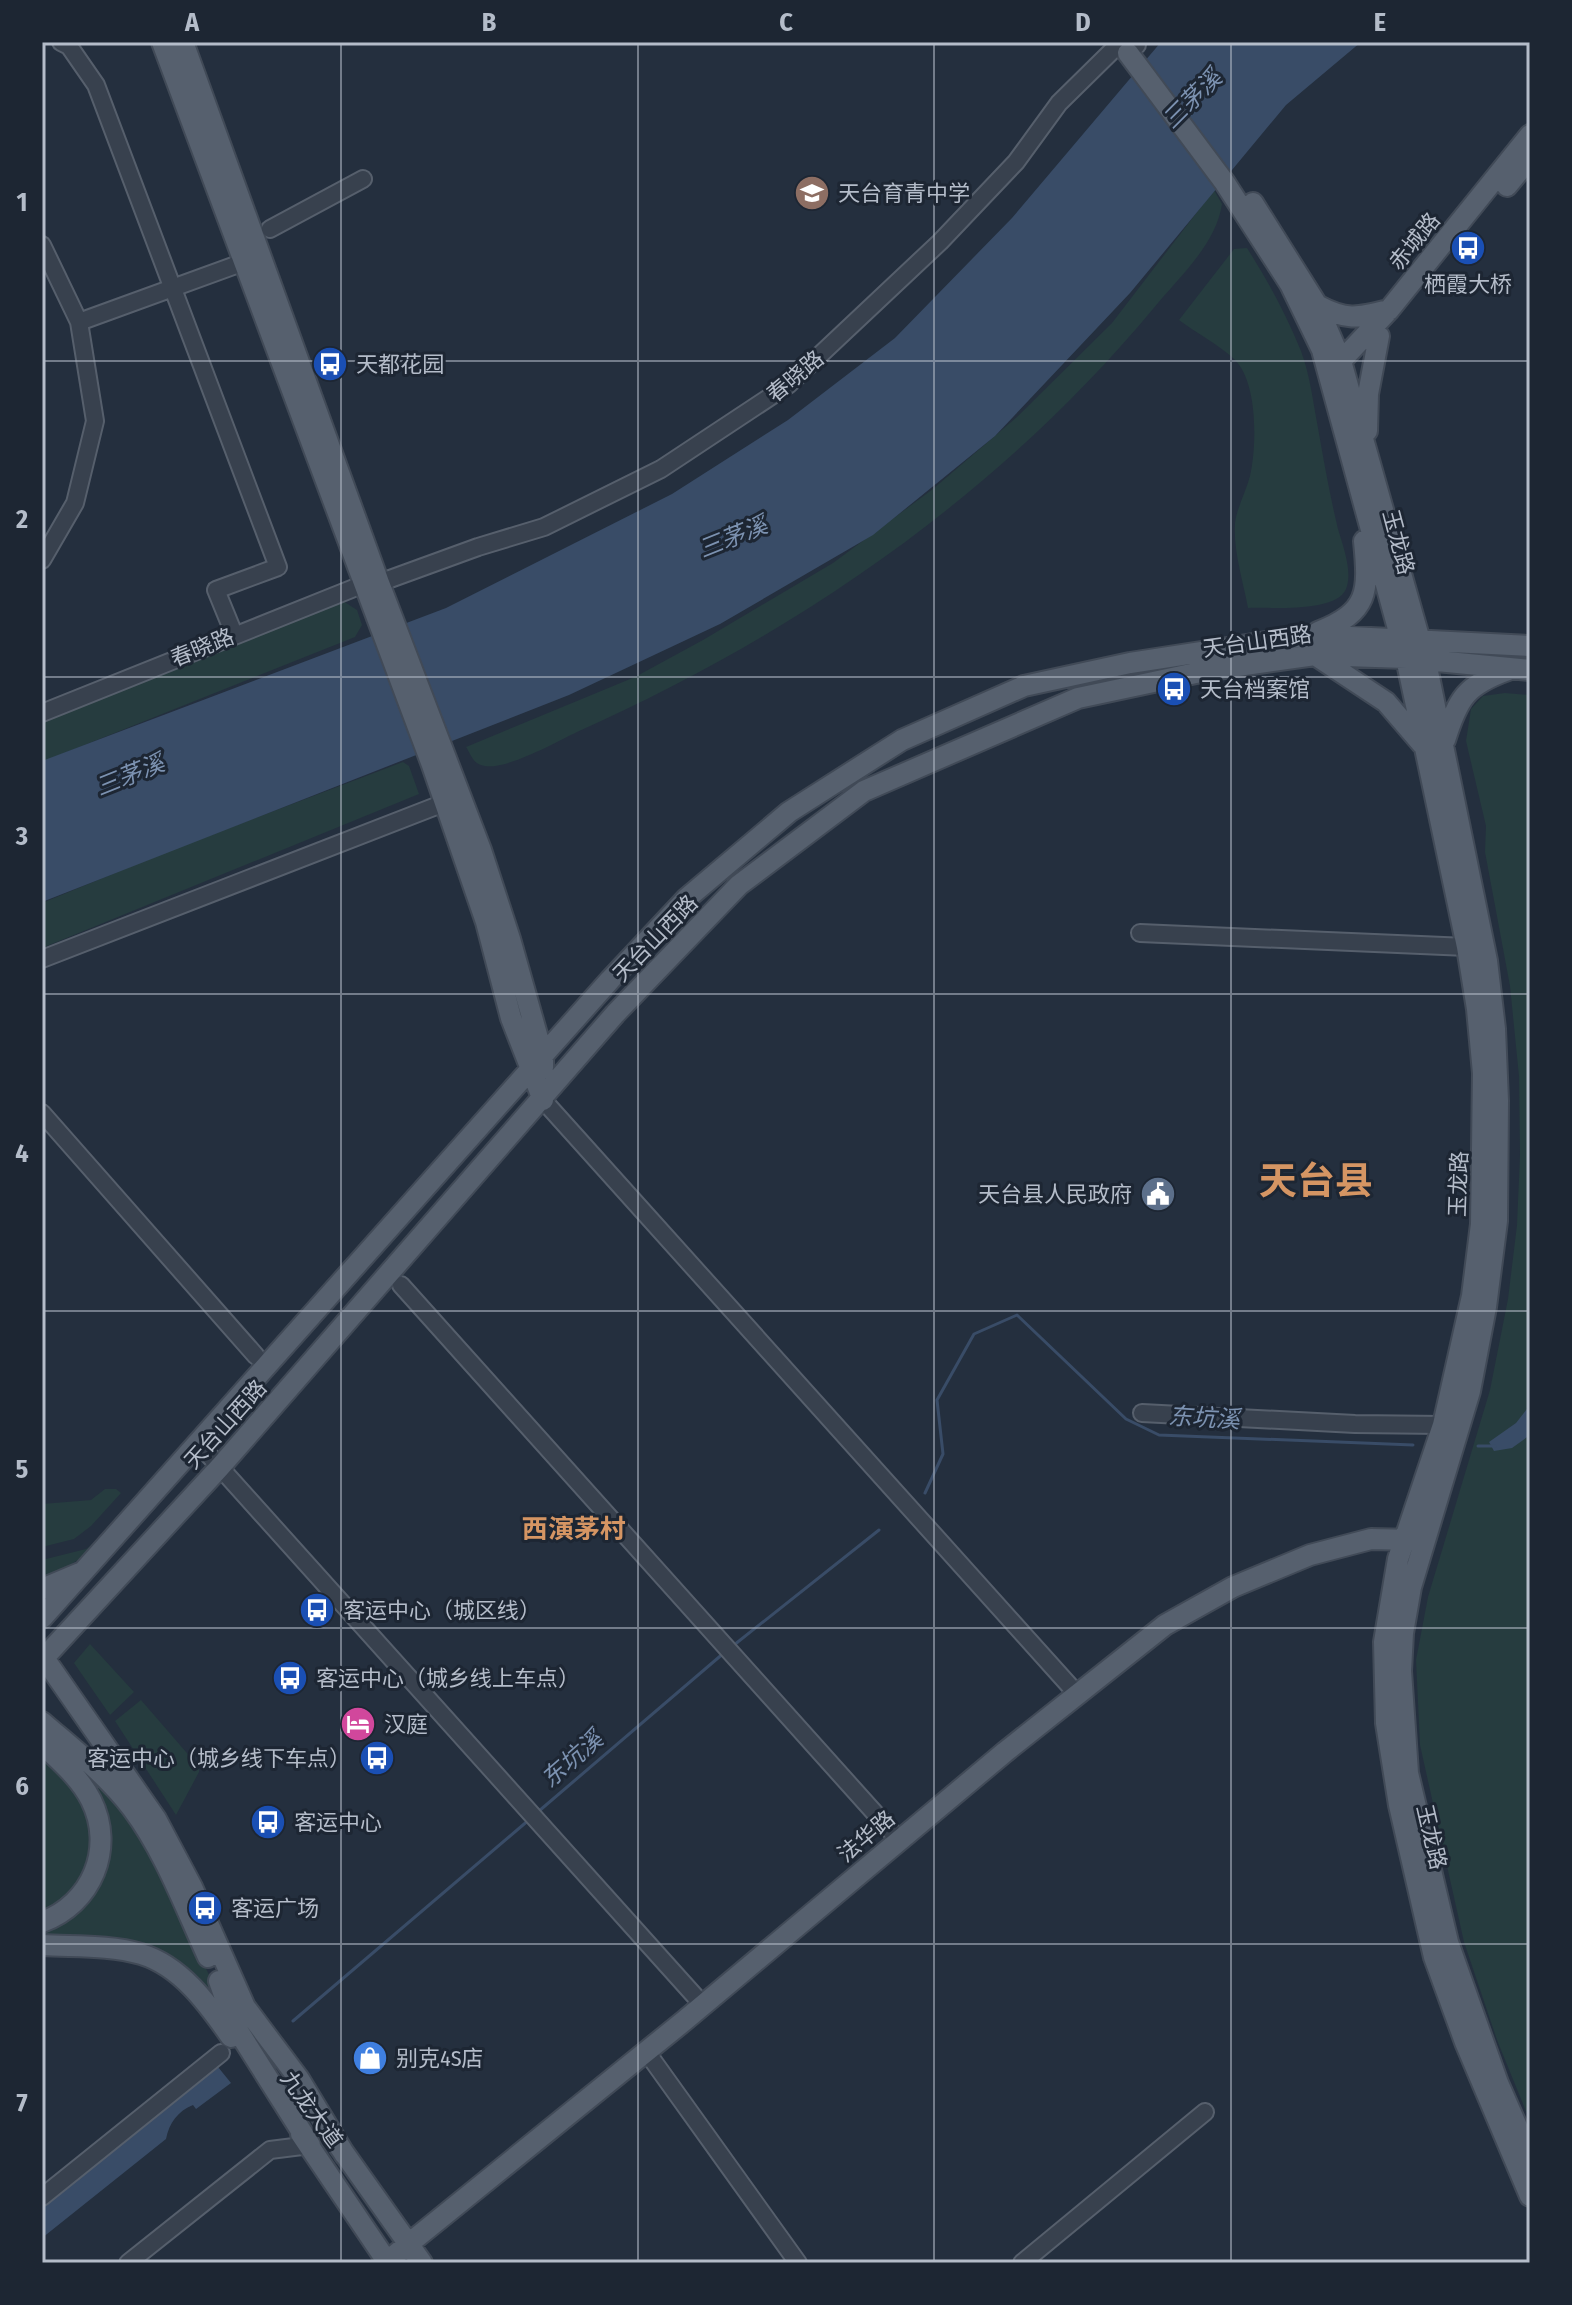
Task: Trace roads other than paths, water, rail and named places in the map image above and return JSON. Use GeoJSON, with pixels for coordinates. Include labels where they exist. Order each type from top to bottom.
{"type":"FeatureCollection","features":[{"type":"Feature","properties":{"kind":"main road"},"geometry":{"type":"LineString","coordinates":[[162,42],[252,260],[439,763],[481,850],[510,939],[543,1100]]}},
{"type":"Feature","properties":{"kind":"main road"},"geometry":{"type":"LineString","coordinates":[[183,42],[252,260]]}},
{"type":"Feature","properties":{"kind":"main road"},"geometry":{"type":"LineString","coordinates":[[1127,45],[1228,178]]}},
{"type":"Feature","properties":{"kind":"main road","name":"赤城路"},"geometry":{"type":"LineString","coordinates":[[1335,370],[1389,310],[1530,135]]}},
{"type":"Feature","properties":{"kind":"main road","name":"赤城路"},"geometry":{"type":"LineString","coordinates":[[1335,370],[1379,336],[1530,158]]}},
{"type":"Feature","properties":{"kind":"main road","name":"玉龙路"},"geometry":{"type":"LineString","coordinates":[[1228,178],[1270,227],[1317,305],[1335,370],[1359,485],[1410,640],[1426,662],[1435,746],[1477,1009],[1483,1073],[1481,1224],[1472,1296],[1414,1540],[1401,1671],[1408,1773],[1448,1942],[1498,2083],[1530,2156]]}},
{"type":"Feature","properties":{"kind":"main road","name":"玉龙路"},"geometry":{"type":"LineString","coordinates":[[1228,178],[1290,284],[1335,370],[1367,449],[1410,640],[1406,658],[1435,746],[1487,961],[1495,1029],[1500,1158],[1497,1221],[1486,1307],[1470,1391],[1414,1540],[1398,1559],[1384,1642],[1386,1723],[1399,1805],[1434,1957],[1465,2042],[1530,2196]]}},
{"type":"Feature","properties":{"kind":"main road"},"geometry":{"type":"LineString","coordinates":[[1317,305],[1340,317],[1367,316],[1389,310]]}},
{"type":"Feature","properties":{"kind":"main road"},"geometry":{"type":"LineString","coordinates":[[1367,449],[1368,394],[1379,336]]}},
{"type":"Feature","properties":{"kind":"main road"},"geometry":{"type":"LineString","coordinates":[[1311,635],[1342,622],[1358,606],[1366,587],[1359,485]]}},
{"type":"Feature","properties":{"kind":"main road","name":"天台山西路"},"geometry":{"type":"LineString","coordinates":[[42,1618],[677,908],[789,812],[902,740],[1024,686],[1130,663],[1311,635],[1530,646]]}},
{"type":"Feature","properties":{"kind":"main road"},"geometry":{"type":"LineString","coordinates":[[1315,655],[1386,702],[1435,746],[1462,697],[1484,681],[1521,670]]}},
{"type":"Feature","properties":{"kind":"main road","name":"天台山西路"},"geometry":{"type":"LineString","coordinates":[[43,1659],[220,1467],[615,1014],[739,885],[864,791],[1078,698],[1210,670],[1315,655],[1406,658],[1521,670]]}},
{"type":"Feature","properties":{"kind":"main road"},"geometry":{"type":"LineString","coordinates":[[439,763],[444,803],[486,922],[511,1018],[536,1063]]}},
{"type":"Feature","properties":{"kind":"main road"},"geometry":{"type":"LineString","coordinates":[[854,771],[864,791]]}},
{"type":"Feature","properties":{"kind":"main road"},"geometry":{"type":"LineString","coordinates":[[677,908],[697,929]]}},
{"type":"Feature","properties":{"kind":"main road","name":"法华路"},"geometry":{"type":"LineString","coordinates":[[387,2262],[1165,1625],[1233,1587],[1310,1555],[1350,1542],[1414,1540]]}},
{"type":"Feature","properties":{"kind":"main road"},"geometry":{"type":"LineString","coordinates":[[42,1589],[87,1570]]}},
{"type":"Feature","properties":{"kind":"main road"},"geometry":{"type":"LineString","coordinates":[[43,1659],[156,1819],[192,1887],[245,2007],[299,2079],[345,2155]]}},
{"type":"Feature","properties":{"kind":"main road"},"geometry":{"type":"LineString","coordinates":[[42,1722],[112,1784],[150,1835],[219,1981],[235,2026],[310,2145]]}},
{"type":"Feature","properties":{"kind":"main road"},"geometry":{"type":"LineString","coordinates":[[42,1744],[77,1779],[90,1799],[100,1829],[98,1863],[82,1896],[66,1911],[42,1922]]}},
{"type":"Feature","properties":{"kind":"main road","name":"九龙大道"},"geometry":{"type":"LineString","coordinates":[[42,1945],[115,1949],[143,1955],[192,1986],[310,2145],[387,2262]]}},
{"type":"Feature","properties":{"kind":"main road"},"geometry":{"type":"LineString","coordinates":[[219,1981],[345,2155]]}},
{"type":"Feature","properties":{"kind":"main road","name":"九龙大道"},"geometry":{"type":"LineString","coordinates":[[345,2155],[422,2263]]}},
{"type":"Feature","properties":{"kind":"street"},"geometry":{"type":"LineString","coordinates":[[61,42],[69,46],[96,85],[278,567],[216,590],[234,634]]}},
{"type":"Feature","properties":{"kind":"street","name":"春晓路"},"geometry":{"type":"LineString","coordinates":[[42,713],[234,634],[478,547],[544,527],[661,469],[763,404],[800,375],[940,242],[1016,162],[1059,103],[1127,45]]}},
{"type":"Feature","properties":{"kind":"street"},"geometry":{"type":"LineString","coordinates":[[270,229],[363,179]]}},
{"type":"Feature","properties":{"kind":"street"},"geometry":{"type":"LineString","coordinates":[[42,245],[79,322],[95,421],[75,503],[42,560]]}},
{"type":"Feature","properties":{"kind":"street"},"geometry":{"type":"LineString","coordinates":[[79,322],[252,260]]}},
{"type":"Feature","properties":{"kind":"street"},"geometry":{"type":"LineString","coordinates":[[42,959],[444,803]]}},
{"type":"Feature","properties":{"kind":"street"},"geometry":{"type":"LineString","coordinates":[[1140,933],[1467,947]]}},
{"type":"Feature","properties":{"kind":"street"},"geometry":{"type":"LineString","coordinates":[[543,1100],[1077,1694]]}},
{"type":"Feature","properties":{"kind":"street"},"geometry":{"type":"LineString","coordinates":[[42,1113],[256,1356]]}},
{"type":"Feature","properties":{"kind":"street"},"geometry":{"type":"LineString","coordinates":[[401,1285],[899,1840]]}},
{"type":"Feature","properties":{"kind":"street"},"geometry":{"type":"LineString","coordinates":[[1142,1413],[1355,1424],[1443,1425]]}},
{"type":"Feature","properties":{"kind":"street"},"geometry":{"type":"LineString","coordinates":[[199,1444],[702,2004]]}},
{"type":"Feature","properties":{"kind":"street"},"geometry":{"type":"LineString","coordinates":[[646,2051],[798,2263]]}},
{"type":"Feature","properties":{"kind":"street"},"geometry":{"type":"LineString","coordinates":[[45,2190],[221,2053]]}},
{"type":"Feature","properties":{"kind":"street"},"geometry":{"type":"LineString","coordinates":[[1022,2263],[1205,2112]]}},
{"type":"Feature","properties":{"kind":"street"},"geometry":{"type":"LineString","coordinates":[[128,2263],[270,2150],[310,2145]]}},
{"type":"Feature","properties":{"kind":"water","name":"三茅溪"},"geometry":{"type":"Polygon","coordinates":[[[1161,42],[1361,42],[1286,105],[1130,293],[995,436],[873,535],[720,624],[569,695],[42,902],[42,761],[446,608],[672,494],[788,420],[895,338],[1012,218],[1161,42]]]}},
{"type":"Feature","properties":{"kind":"water"},"geometry":{"type":"Polygon","coordinates":[[[1530,1405],[1530,1435],[1512,1448],[1494,1451],[1489,1442],[1516,1423],[1530,1405]]]}},
{"type":"Feature","properties":{"kind":"water"},"geometry":{"type":"Polygon","coordinates":[[[218,2067],[231,2083],[196,2109],[193,2105],[179,2114],[169,2128],[166,2139],[42,2238],[42,2206],[218,2067]]]}},
{"type":"Feature","properties":{"kind":"waterway","name":"东坑溪"},"geometry":{"type":"LineString","coordinates":[[925,1493],[943,1454],[937,1400],[974,1334],[1017,1315],[1126,1419],[1159,1435],[1413,1445]]}},
{"type":"Feature","properties":{"kind":"waterway","name":"东坑溪"},"geometry":{"type":"LineString","coordinates":[[1478,1446],[1495,1446]]}},
{"type":"Feature","properties":{"kind":"waterway","name":"东坑溪"},"geometry":{"type":"LineString","coordinates":[[734,1645],[879,1530]]}},
{"type":"Feature","properties":{"kind":"waterway","name":"东坑溪"},"geometry":{"type":"LineString","coordinates":[[539,1811],[725,1652]]}},
{"type":"Feature","properties":{"kind":"waterway","name":"东坑溪"},"geometry":{"type":"LineString","coordinates":[[293,2021],[530,1819]]}},
{"type":"Feature","properties":{"kind":"place","name":"天台育青中学"},"geometry":{"type":"Point","coordinates":[812,193]}},
{"type":"Feature","properties":{"kind":"place","name":"栖霞大桥"},"geometry":{"type":"Point","coordinates":[1468,248]}},
{"type":"Feature","properties":{"kind":"place","name":"天都花园"},"geometry":{"type":"Point","coordinates":[330,364]}},
{"type":"Feature","properties":{"kind":"place","name":"天台档案馆"},"geometry":{"type":"Point","coordinates":[1174,689]}},
{"type":"Feature","properties":{"kind":"place","name":"天台县人民政府"},"geometry":{"type":"Point","coordinates":[1158,1194]}},
{"type":"Feature","properties":{"kind":"place","name":"客运中心（城区线）"},"geometry":{"type":"Point","coordinates":[317,1610]}},
{"type":"Feature","properties":{"kind":"place","name":"客运中心（城乡线上车点）"},"geometry":{"type":"Point","coordinates":[290,1678]}},
{"type":"Feature","properties":{"kind":"place","name":"汉庭"},"geometry":{"type":"Point","coordinates":[358,1724]}},
{"type":"Feature","properties":{"kind":"place","name":"客运中心（城乡线下车点）"},"geometry":{"type":"Point","coordinates":[377,1758]}},
{"type":"Feature","properties":{"kind":"place","name":"客运中心"},"geometry":{"type":"Point","coordinates":[268,1822]}},
{"type":"Feature","properties":{"kind":"place","name":"客运广场"},"geometry":{"type":"Point","coordinates":[205,1908]}},
{"type":"Feature","properties":{"kind":"place","name":"别克4S店"},"geometry":{"type":"Point","coordinates":[370,2058]}},
{"type":"Feature","properties":{"kind":"district","name":"天台县"},"geometry":{"type":"Point","coordinates":[1316,1181]}},
{"type":"Feature","properties":{"kind":"district","name":"西演茅村"},"geometry":{"type":"Point","coordinates":[574,1529]}}]}
